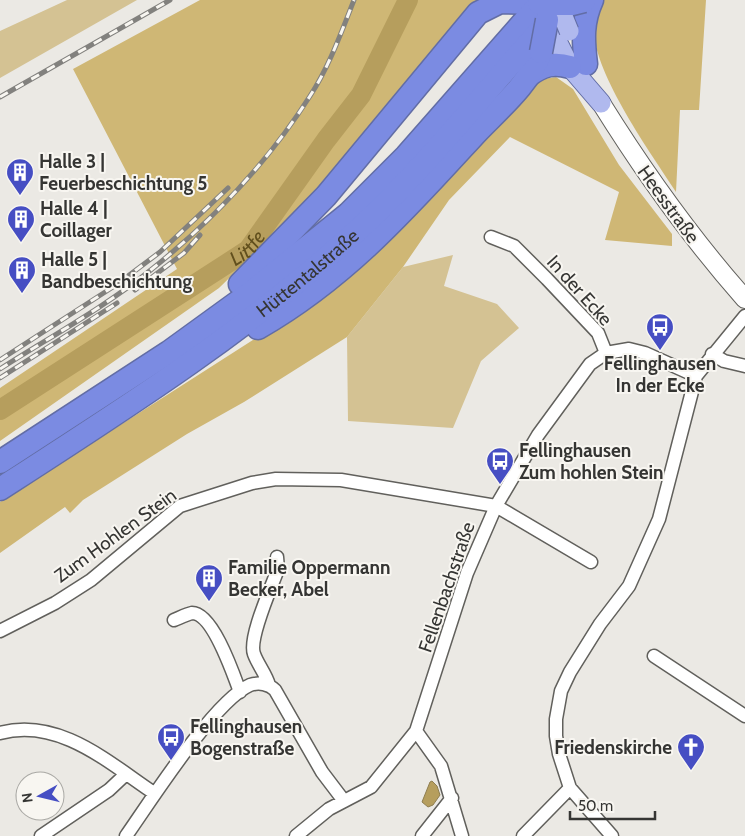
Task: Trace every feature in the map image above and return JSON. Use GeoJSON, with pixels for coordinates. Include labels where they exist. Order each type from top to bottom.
{"type":"FeatureCollection","features":[{"type":"Feature","properties":{"kind":"highway"},"geometry":{"type":"LineString","coordinates":[[160,386],[290,310],[354,260],[426,188],[529,75],[546,65],[578,65],[584,26],[556,10],[500,2],[491,3],[478,13],[326,196],[256,270],[169,352]]}},
{"type":"Feature","properties":{"kind":"highway"},"geometry":{"type":"LineString","coordinates":[[529,75],[556,10]]}},
{"type":"Feature","properties":{"kind":"highway","name":"Hüttentalstraße"},"geometry":{"type":"LineString","coordinates":[[0,462],[169,352],[249,294],[348,214],[556,10]]}},
{"type":"Feature","properties":{"kind":"highway","name":"Hüttentalstraße"},"geometry":{"type":"LineString","coordinates":[[0,489],[160,386],[256,316],[359,229],[418,168],[556,10]]}},
{"type":"Feature","properties":{"kind":"main road","name":"Heesstraße"},"geometry":{"type":"LineString","coordinates":[[556,10],[578,65],[603,107],[656,188],[696,242],[745,299]]}},
{"type":"Feature","properties":{"kind":"street","name":"In der Ecke"},"geometry":{"type":"LineString","coordinates":[[491,237],[514,246],[547,279],[598,333],[606,353],[629,349],[645,353],[696,376]]}},
{"type":"Feature","properties":{"kind":"street"},"geometry":{"type":"LineString","coordinates":[[612,836],[570,788],[559,754],[556,736],[556,719],[561,691],[570,672],[600,624],[629,586],[660,520],[696,376],[712,354],[745,316]]}},
{"type":"Feature","properties":{"kind":"street","name":"Fellenbachstraße"},"geometry":{"type":"LineString","coordinates":[[416,731],[467,572],[496,506],[538,435],[590,364],[606,353]]}},
{"type":"Feature","properties":{"kind":"street"},"geometry":{"type":"LineString","coordinates":[[712,354],[724,361],[745,366]]}},
{"type":"Feature","properties":{"kind":"street","name":"Zum Hohlen Stein"},"geometry":{"type":"LineString","coordinates":[[0,631],[55,603],[91,580],[180,506],[252,483],[296,478],[341,480],[496,506]]}},
{"type":"Feature","properties":{"kind":"street"},"geometry":{"type":"LineString","coordinates":[[496,506],[591,562]]}},
{"type":"Feature","properties":{"kind":"street"},"geometry":{"type":"LineString","coordinates":[[276,557],[278,569],[254,638],[253,653],[266,673],[269,685],[275,690],[322,772],[344,801]]}},
{"type":"Feature","properties":{"kind":"street"},"geometry":{"type":"LineString","coordinates":[[174,620],[192,613],[199,615],[207,622],[227,658],[240,692]]}},
{"type":"Feature","properties":{"kind":"street"},"geometry":{"type":"LineString","coordinates":[[654,656],[745,716]]}},
{"type":"Feature","properties":{"kind":"street"},"geometry":{"type":"LineString","coordinates":[[126,836],[154,793],[211,721],[240,692],[252,685],[269,685]]}},
{"type":"Feature","properties":{"kind":"street"},"geometry":{"type":"LineString","coordinates":[[0,733],[27,730],[59,736],[81,744],[154,793]]}},
{"type":"Feature","properties":{"kind":"street"},"geometry":{"type":"LineString","coordinates":[[296,836],[329,809],[371,787],[416,731],[441,766],[462,836]]}},
{"type":"Feature","properties":{"kind":"street"},"geometry":{"type":"LineString","coordinates":[[41,836],[109,790],[126,774]]}},
{"type":"Feature","properties":{"kind":"street"},"geometry":{"type":"LineString","coordinates":[[523,836],[570,788]]}},
{"type":"Feature","properties":{"kind":"street"},"geometry":{"type":"LineString","coordinates":[[422,836],[452,798]]}},
{"type":"Feature","properties":{"kind":"shaded area"},"geometry":{"type":"Polygon","coordinates":[[[67,0],[137,0],[0,78],[0,31],[67,0]]]}},
{"type":"Feature","properties":{"kind":"shaded area"},"geometry":{"type":"Polygon","coordinates":[[[200,0],[479,0],[297,212],[219,288],[0,441],[0,388],[177,269],[73,69],[200,0]]]}},
{"type":"Feature","properties":{"kind":"shaded area"},"geometry":{"type":"Polygon","coordinates":[[[603,0],[706,0],[699,110],[680,110],[676,192],[639,136],[603,68],[596,47],[594,25],[603,0]]]}},
{"type":"Feature","properties":{"kind":"shaded area"},"geometry":{"type":"Polygon","coordinates":[[[556,77],[573,89],[619,165],[672,234],[672,246],[605,240],[619,192],[510,137],[449,200],[403,267],[347,337],[244,402],[187,434],[83,500],[70,513],[65,507],[0,553],[0,502],[312,302],[537,80],[556,77]]]}},
{"type":"Feature","properties":{"kind":"shaded area"},"geometry":{"type":"Polygon","coordinates":[[[453,255],[444,286],[497,304],[519,328],[481,361],[453,428],[348,421],[347,337],[403,267],[453,255]]]}},
{"type":"Feature","properties":{"kind":"shaded area"},"geometry":{"type":"Polygon","coordinates":[[[432,781],[437,786],[440,795],[433,805],[428,807],[422,802],[432,781]]]}},
{"type":"Feature","properties":{"kind":"waterway","name":"Littfe"},"geometry":{"type":"LineString","coordinates":[[0,410],[248,250],[326,140],[361,95],[408,0]]}},
{"type":"Feature","properties":{"kind":"railway"},"geometry":{"type":"LineString","coordinates":[[0,97],[170,0]]}},
{"type":"Feature","properties":{"kind":"railway"},"geometry":{"type":"LineString","coordinates":[[0,369],[134,283],[218,210],[258,167],[294,120],[317,85],[334,50],[354,0]]}},
{"type":"Feature","properties":{"kind":"railway"},"geometry":{"type":"LineString","coordinates":[[0,360],[116,285],[160,252],[228,188]]}},
{"type":"Feature","properties":{"kind":"railway"},"geometry":{"type":"LineString","coordinates":[[135,290],[184,253],[200,235]]}},
{"type":"Feature","properties":{"kind":"railway"},"geometry":{"type":"LineString","coordinates":[[0,378],[117,303]]}},
{"type":"Feature","properties":{"kind":"place","name":"Halle 3 | Feuerbeschichtung 5"},"geometry":{"type":"Point","coordinates":[20,196]}},
{"type":"Feature","properties":{"kind":"place","name":"Halle 4 | Coillager"},"geometry":{"type":"Point","coordinates":[21,243]}},
{"type":"Feature","properties":{"kind":"place","name":"Halle 5 | Bandbeschichtung"},"geometry":{"type":"Point","coordinates":[22,294]}},
{"type":"Feature","properties":{"kind":"place","name":"Fellinghausen In der Ecke"},"geometry":{"type":"Point","coordinates":[660,351]}},
{"type":"Feature","properties":{"kind":"place","name":"Fellinghausen Zum hohlen Stein"},"geometry":{"type":"Point","coordinates":[500,485]}},
{"type":"Feature","properties":{"kind":"place","name":"Familie Oppermann Becker, Abel"},"geometry":{"type":"Point","coordinates":[209,602]}},
{"type":"Feature","properties":{"kind":"place","name":"Fellinghausen Bogenstraße"},"geometry":{"type":"Point","coordinates":[171,761]}},
{"type":"Feature","properties":{"kind":"place","name":"Friedenskirche"},"geometry":{"type":"Point","coordinates":[691,771]}}]}
